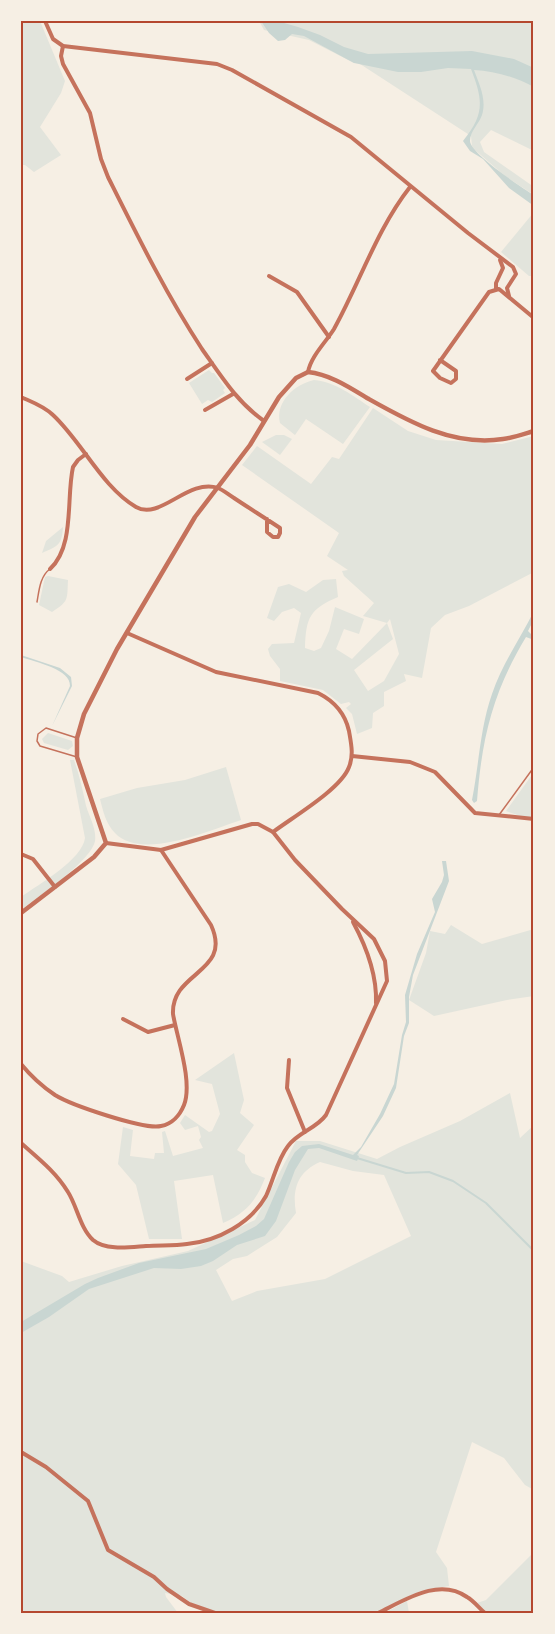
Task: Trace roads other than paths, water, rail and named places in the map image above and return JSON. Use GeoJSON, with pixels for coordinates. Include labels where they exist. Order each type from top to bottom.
{"type":"FeatureCollection","features":[{"type":"Feature","properties":{"kind":"street"},"geometry":{"type":"LineString","coordinates":[[45,21],[53,39],[63,46],[217,64],[342,131],[513,267],[516,274],[507,288],[509,296]]}},
{"type":"Feature","properties":{"kind":"street"},"geometry":{"type":"LineString","coordinates":[[63,46],[61,56],[63,64],[90,113],[108,177],[174,306],[233,394],[264,421]]}},
{"type":"Feature","properties":{"kind":"street"},"geometry":{"type":"LineString","coordinates":[[106,843],[77,758],[77,738],[84,714],[127,633],[195,517],[250,445],[279,397],[293,381],[308,372],[329,337],[393,210],[410,187]]}},
{"type":"Feature","properties":{"kind":"street"},"geometry":{"type":"LineString","coordinates":[[498,256],[503,268]]}},
{"type":"Feature","properties":{"kind":"street"},"geometry":{"type":"LineString","coordinates":[[496,289],[496,282],[503,268],[513,267]]}},
{"type":"Feature","properties":{"kind":"street"},"geometry":{"type":"LineString","coordinates":[[269,276],[297,292],[329,337]]}},
{"type":"Feature","properties":{"kind":"street"},"geometry":{"type":"LineString","coordinates":[[440,360],[456,371],[456,379],[451,383],[433,372],[440,360],[487,294],[496,289],[509,296],[534,318]]}},
{"type":"Feature","properties":{"kind":"street"},"geometry":{"type":"LineString","coordinates":[[187,379],[212,363]]}},
{"type":"Feature","properties":{"kind":"street"},"geometry":{"type":"LineString","coordinates":[[308,372],[328,377],[398,416],[442,435],[499,440],[534,431]]}},
{"type":"Feature","properties":{"kind":"street"},"geometry":{"type":"LineString","coordinates":[[205,410],[233,394]]}},
{"type":"Feature","properties":{"kind":"street"},"geometry":{"type":"LineString","coordinates":[[21,397],[52,414],[115,490],[134,506],[144,510],[162,506],[191,489],[217,488],[267,519],[280,528],[278,537],[273,537],[267,532],[267,519]]}},
{"type":"Feature","properties":{"kind":"street"},"geometry":{"type":"LineString","coordinates":[[50,569],[62,553],[66,540],[73,467],[86,454]]}},
{"type":"Feature","properties":{"kind":"street"},"geometry":{"type":"LineString","coordinates":[[127,633],[216,672],[308,690],[328,698],[340,710],[346,722],[352,756],[349,768],[342,780],[273,832]]}},
{"type":"Feature","properties":{"kind":"street"},"geometry":{"type":"LineString","coordinates":[[352,756],[410,762],[427,768],[442,777],[475,813],[534,819]]}},
{"type":"Feature","properties":{"kind":"street"},"geometry":{"type":"LineString","coordinates":[[21,1143],[55,1174],[67,1190],[92,1239],[106,1245],[195,1243],[244,1222],[257,1210],[266,1194],[285,1149],[294,1138],[322,1120],[330,1109],[387,981],[387,968],[374,939],[295,860],[273,832],[258,824],[161,850],[106,843]]}},
{"type":"Feature","properties":{"kind":"street"},"geometry":{"type":"LineString","coordinates":[[21,913],[94,857],[106,843]]}},
{"type":"Feature","properties":{"kind":"street"},"geometry":{"type":"LineString","coordinates":[[21,1064],[52,1093],[69,1102],[149,1126],[161,1126],[177,1116],[184,1105],[187,1090],[172,1008],[176,996],[189,979],[209,962],[215,953],[216,936],[161,850]]}},
{"type":"Feature","properties":{"kind":"street"},"geometry":{"type":"LineString","coordinates":[[21,854],[33,859],[55,888]]}},
{"type":"Feature","properties":{"kind":"street"},"geometry":{"type":"LineString","coordinates":[[351,918],[368,957],[376,989],[376,1007]]}},
{"type":"Feature","properties":{"kind":"street"},"geometry":{"type":"LineString","coordinates":[[123,1019],[148,1032],[175,1025]]}},
{"type":"Feature","properties":{"kind":"street"},"geometry":{"type":"LineString","coordinates":[[290,1060],[287,1088],[305,1132]]}},
{"type":"Feature","properties":{"kind":"street"},"geometry":{"type":"LineString","coordinates":[[21,1452],[46,1467],[88,1502],[108,1550],[153,1577],[189,1604],[215,1613]]}},
{"type":"Feature","properties":{"kind":"street"},"geometry":{"type":"LineString","coordinates":[[378,1613],[410,1597],[448,1588],[467,1596],[485,1613]]}},
{"type":"Feature","properties":{"kind":"lane"},"geometry":{"type":"LineString","coordinates":[[37,602],[44,573],[50,569]]}},
{"type":"Feature","properties":{"kind":"lane"},"geometry":{"type":"LineString","coordinates":[[77,738],[46,729],[38,734],[37,741],[40,746],[77,758]]}},
{"type":"Feature","properties":{"kind":"lane"},"geometry":{"type":"LineString","coordinates":[[498,816],[534,767]]}},
{"type":"Feature","properties":{"kind":"waterway"},"geometry":{"type":"LineString","coordinates":[[357,1158],[406,1173],[429,1172],[453,1181],[486,1203],[534,1251]]}}]}
